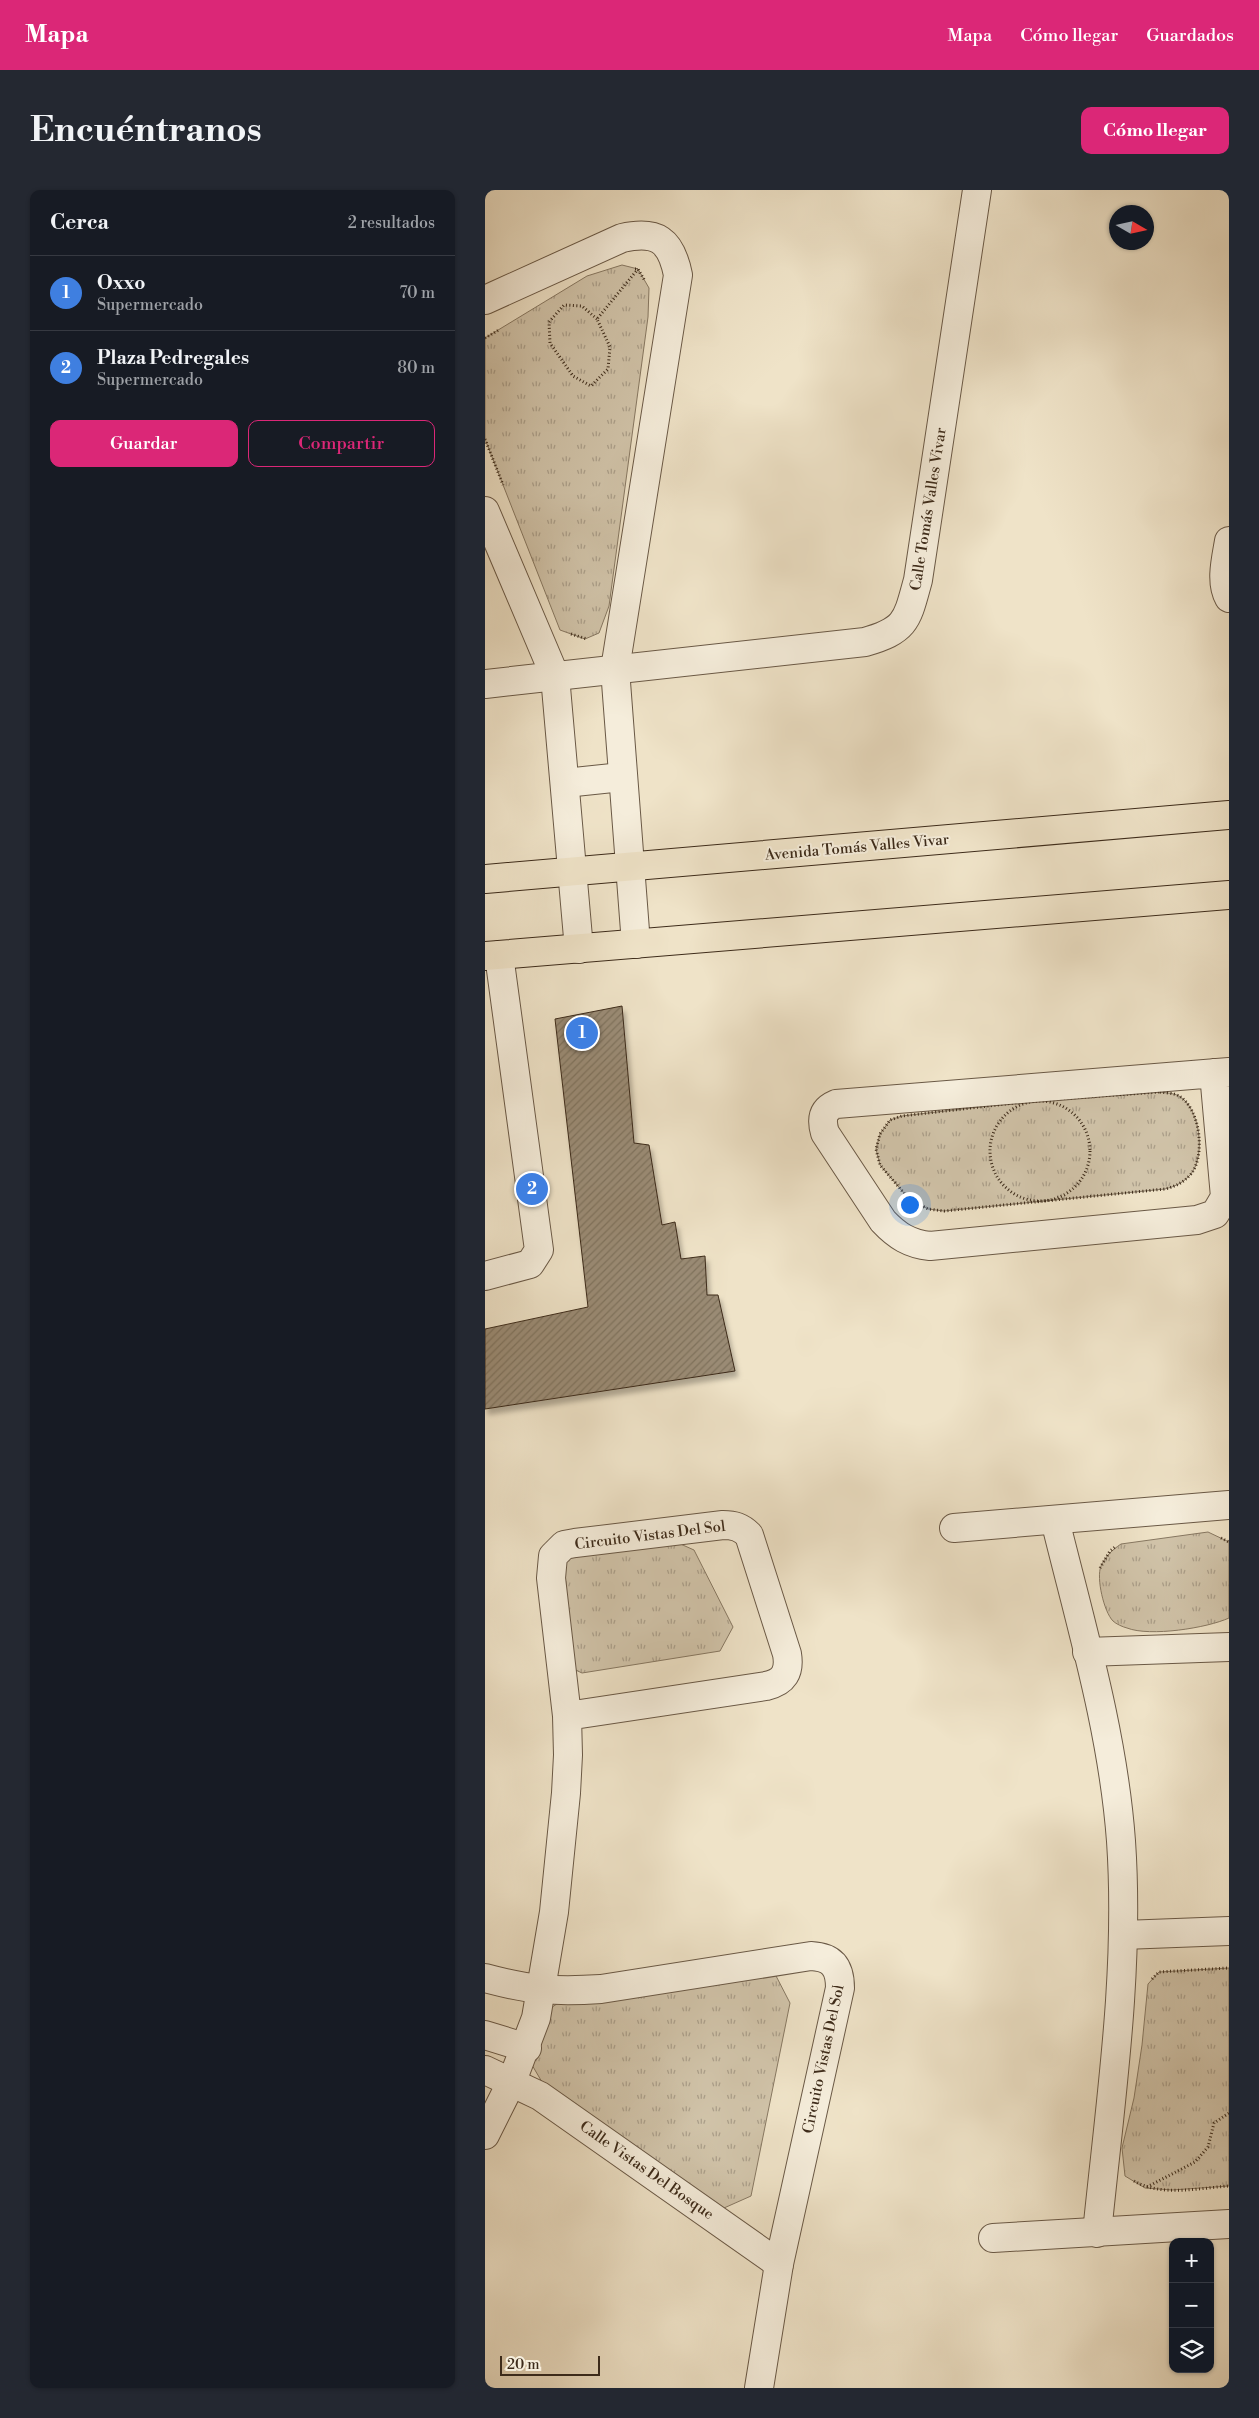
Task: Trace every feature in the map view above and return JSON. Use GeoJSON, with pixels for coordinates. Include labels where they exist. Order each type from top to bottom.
{"type":"FeatureCollection","features":[{"type":"Feature","properties":{"kind":"main road","name":"Avenida Tomás Valles Vivar"},"geometry":{"type":"LineString","coordinates":[[485,879],[1229,815]]}},
{"type":"Feature","properties":{"kind":"main road"},"geometry":{"type":"LineString","coordinates":[[492,955],[1229,895]]}},
{"type":"Feature","properties":{"kind":"street","name":"Calle Tomás Valles Vivar"},"geometry":{"type":"LineString","coordinates":[[485,684],[865,642],[884,636],[902,625],[918,580],[977,190]]}},
{"type":"Feature","properties":{"kind":"street"},"geometry":{"type":"LineString","coordinates":[[485,300],[622,238],[639,234],[654,236],[667,245],[675,257],[678,275],[615,669],[636,944]]}},
{"type":"Feature","properties":{"kind":"street"},"geometry":{"type":"LineString","coordinates":[[485,511],[555,676],[579,949]]}},
{"type":"Feature","properties":{"kind":"street"},"geometry":{"type":"LineString","coordinates":[[1229,541],[1225,571],[1225,592],[1229,598]]}},
{"type":"Feature","properties":{"kind":"street"},"geometry":{"type":"LineString","coordinates":[[565,783],[622,777]]}},
{"type":"Feature","properties":{"kind":"street"},"geometry":{"type":"LineString","coordinates":[[485,1276],[530,1264],[539,1250],[495,1009],[492,955]]}},
{"type":"Feature","properties":{"kind":"street"},"geometry":{"type":"LineString","coordinates":[[1221,1072],[1225,1197],[1215,1214],[1197,1220],[930,1246],[917,1244],[894,1232],[883,1221],[825,1133],[822,1122],[823,1113],[829,1107],[836,1104],[1221,1072]]}},
{"type":"Feature","properties":{"kind":"street"},"geometry":{"type":"LineString","coordinates":[[954,1528],[1229,1505]]}},
{"type":"Feature","properties":{"kind":"street"},"geometry":{"type":"LineString","coordinates":[[1055,1520],[1105,1728],[1121,1840],[1123,1934],[1118,2018],[1097,2233]]}},
{"type":"Feature","properties":{"kind":"street","name":"Circuito Vistas Del Sol"},"geometry":{"type":"LineString","coordinates":[[485,2135],[527,2048],[543,1991],[565,1810],[568,1755],[567,1716],[551,1578],[553,1556],[563,1545],[575,1543],[723,1525],[742,1528],[749,1535],[787,1654],[789,1666],[786,1676],[778,1684],[567,1716]]}},
{"type":"Feature","properties":{"kind":"street"},"geometry":{"type":"LineString","coordinates":[[1087,1652],[1229,1648]]}},
{"type":"Feature","properties":{"kind":"street"},"geometry":{"type":"LineString","coordinates":[[1123,1934],[1229,1931]]}},
{"type":"Feature","properties":{"kind":"street","name":"Circuito Vistas Del Sol"},"geometry":{"type":"LineString","coordinates":[[485,1978],[543,1991],[601,1988],[811,1956],[822,1956],[833,1962],[840,1973],[840,1988],[779,2264],[759,2388]]}},
{"type":"Feature","properties":{"kind":"street"},"geometry":{"type":"LineString","coordinates":[[485,2035],[527,2048]]}},
{"type":"Feature","properties":{"kind":"street"},"geometry":{"type":"LineString","coordinates":[[485,2070],[512,2081]]}},
{"type":"Feature","properties":{"kind":"street","name":"Calle Vistas Del Bosque"},"geometry":{"type":"LineString","coordinates":[[512,2081],[541,2096],[779,2264]]}},
{"type":"Feature","properties":{"kind":"street"},"geometry":{"type":"LineString","coordinates":[[993,2238],[1229,2224]]}},
{"type":"Feature","properties":{"kind":"path"},"geometry":{"type":"LineString","coordinates":[[630,267],[638,269],[649,288]]}},
{"type":"Feature","properties":{"kind":"path"},"geometry":{"type":"LineString","coordinates":[[597,319],[638,269]]}},
{"type":"Feature","properties":{"kind":"path"},"geometry":{"type":"LineString","coordinates":[[564,305],[582,306],[597,319],[610,348],[608,370],[591,386],[573,376],[550,343],[549,322],[564,305]]}},
{"type":"Feature","properties":{"kind":"path"},"geometry":{"type":"LineString","coordinates":[[485,439],[506,493]]}},
{"type":"Feature","properties":{"kind":"path"},"geometry":{"type":"LineString","coordinates":[[568,633],[585,639],[592,636]]}},
{"type":"Feature","properties":{"kind":"path"},"geometry":{"type":"LineString","coordinates":[[1160,1092],[1178,1095],[1189,1105],[1197,1125],[1198,1157],[1192,1172],[1179,1185],[1165,1189],[944,1210],[928,1209],[909,1199],[880,1164],[876,1149],[880,1134],[890,1120],[903,1116],[1039,1100],[1160,1092]]}},
{"type":"Feature","properties":{"kind":"path"},"geometry":{"type":"LineString","coordinates":[[1039,1100],[1055,1102],[1075,1115],[1088,1135],[1090,1150],[1088,1166],[1081,1180],[1070,1192],[1056,1198],[1040,1201],[1023,1198],[1008,1189],[997,1176],[991,1159],[991,1142],[997,1126],[1008,1112],[1023,1104],[1039,1100]]}},
{"type":"Feature","properties":{"kind":"path"},"geometry":{"type":"LineString","coordinates":[[1100,1576],[1100,1568],[1109,1551],[1121,1544]]}},
{"type":"Feature","properties":{"kind":"path"},"geometry":{"type":"LineString","coordinates":[[1148,1984],[1159,1972],[1229,1968]]}},
{"type":"Feature","properties":{"kind":"path"},"geometry":{"type":"LineString","coordinates":[[1145,2188],[1171,2177],[1195,2162],[1208,2147],[1214,2123],[1229,2113]]}},
{"type":"Feature","properties":{"kind":"path"},"geometry":{"type":"LineString","coordinates":[[1132,2180],[1145,2188],[1172,2190],[1229,2186]]}},
{"type":"Feature","properties":{"kind":"green space"},"geometry":{"type":"Polygon","coordinates":[[[622,265],[638,269],[649,288],[648,317],[609,606],[599,633],[585,639],[560,630],[485,439],[485,338],[587,276],[622,265]]]}},
{"type":"Feature","properties":{"kind":"green space"},"geometry":{"type":"Polygon","coordinates":[[[1160,1092],[1177,1095],[1186,1102],[1192,1111],[1199,1132],[1196,1166],[1185,1180],[1165,1189],[944,1211],[928,1209],[909,1199],[880,1165],[876,1149],[880,1134],[890,1120],[902,1116],[1040,1100],[1160,1092]]]}},
{"type":"Feature","properties":{"kind":"green space"},"geometry":{"type":"Polygon","coordinates":[[[1208,1532],[1229,1542],[1229,1618],[1193,1628],[1150,1632],[1137,1631],[1113,1621],[1104,1603],[1099,1578],[1101,1566],[1112,1551],[1121,1544],[1208,1532]]]}},
{"type":"Feature","properties":{"kind":"green space"},"geometry":{"type":"Polygon","coordinates":[[[676,1542],[694,1550],[733,1627],[720,1651],[582,1673],[567,1666],[562,1559],[676,1542]]]}},
{"type":"Feature","properties":{"kind":"green space"},"geometry":{"type":"Polygon","coordinates":[[[1229,1968],[1229,2186],[1172,2190],[1145,2188],[1125,2176],[1122,2148],[1134,2098],[1148,1984],[1159,1972],[1229,1968]]]}},
{"type":"Feature","properties":{"kind":"green space"},"geometry":{"type":"Polygon","coordinates":[[[774,1972],[790,2003],[751,2196],[715,2212],[542,2082],[532,2065],[548,2010],[564,1999],[774,1972]]]}},
{"type":"Feature","properties":{"kind":"building"},"geometry":{"type":"Polygon","coordinates":[[[622,1006],[634,1143],[649,1145],[662,1225],[675,1222],[681,1259],[705,1256],[707,1295],[718,1295],[735,1371],[485,1409],[485,1329],[588,1307],[555,1019],[622,1006]]]}},
{"type":"Feature","properties":{"kind":"place","name":"Oxxo"},"geometry":{"type":"Point","coordinates":[582,1033]}},
{"type":"Feature","properties":{"kind":"place","name":"Plaza Pedregales"},"geometry":{"type":"Point","coordinates":[532,1189]}}]}
